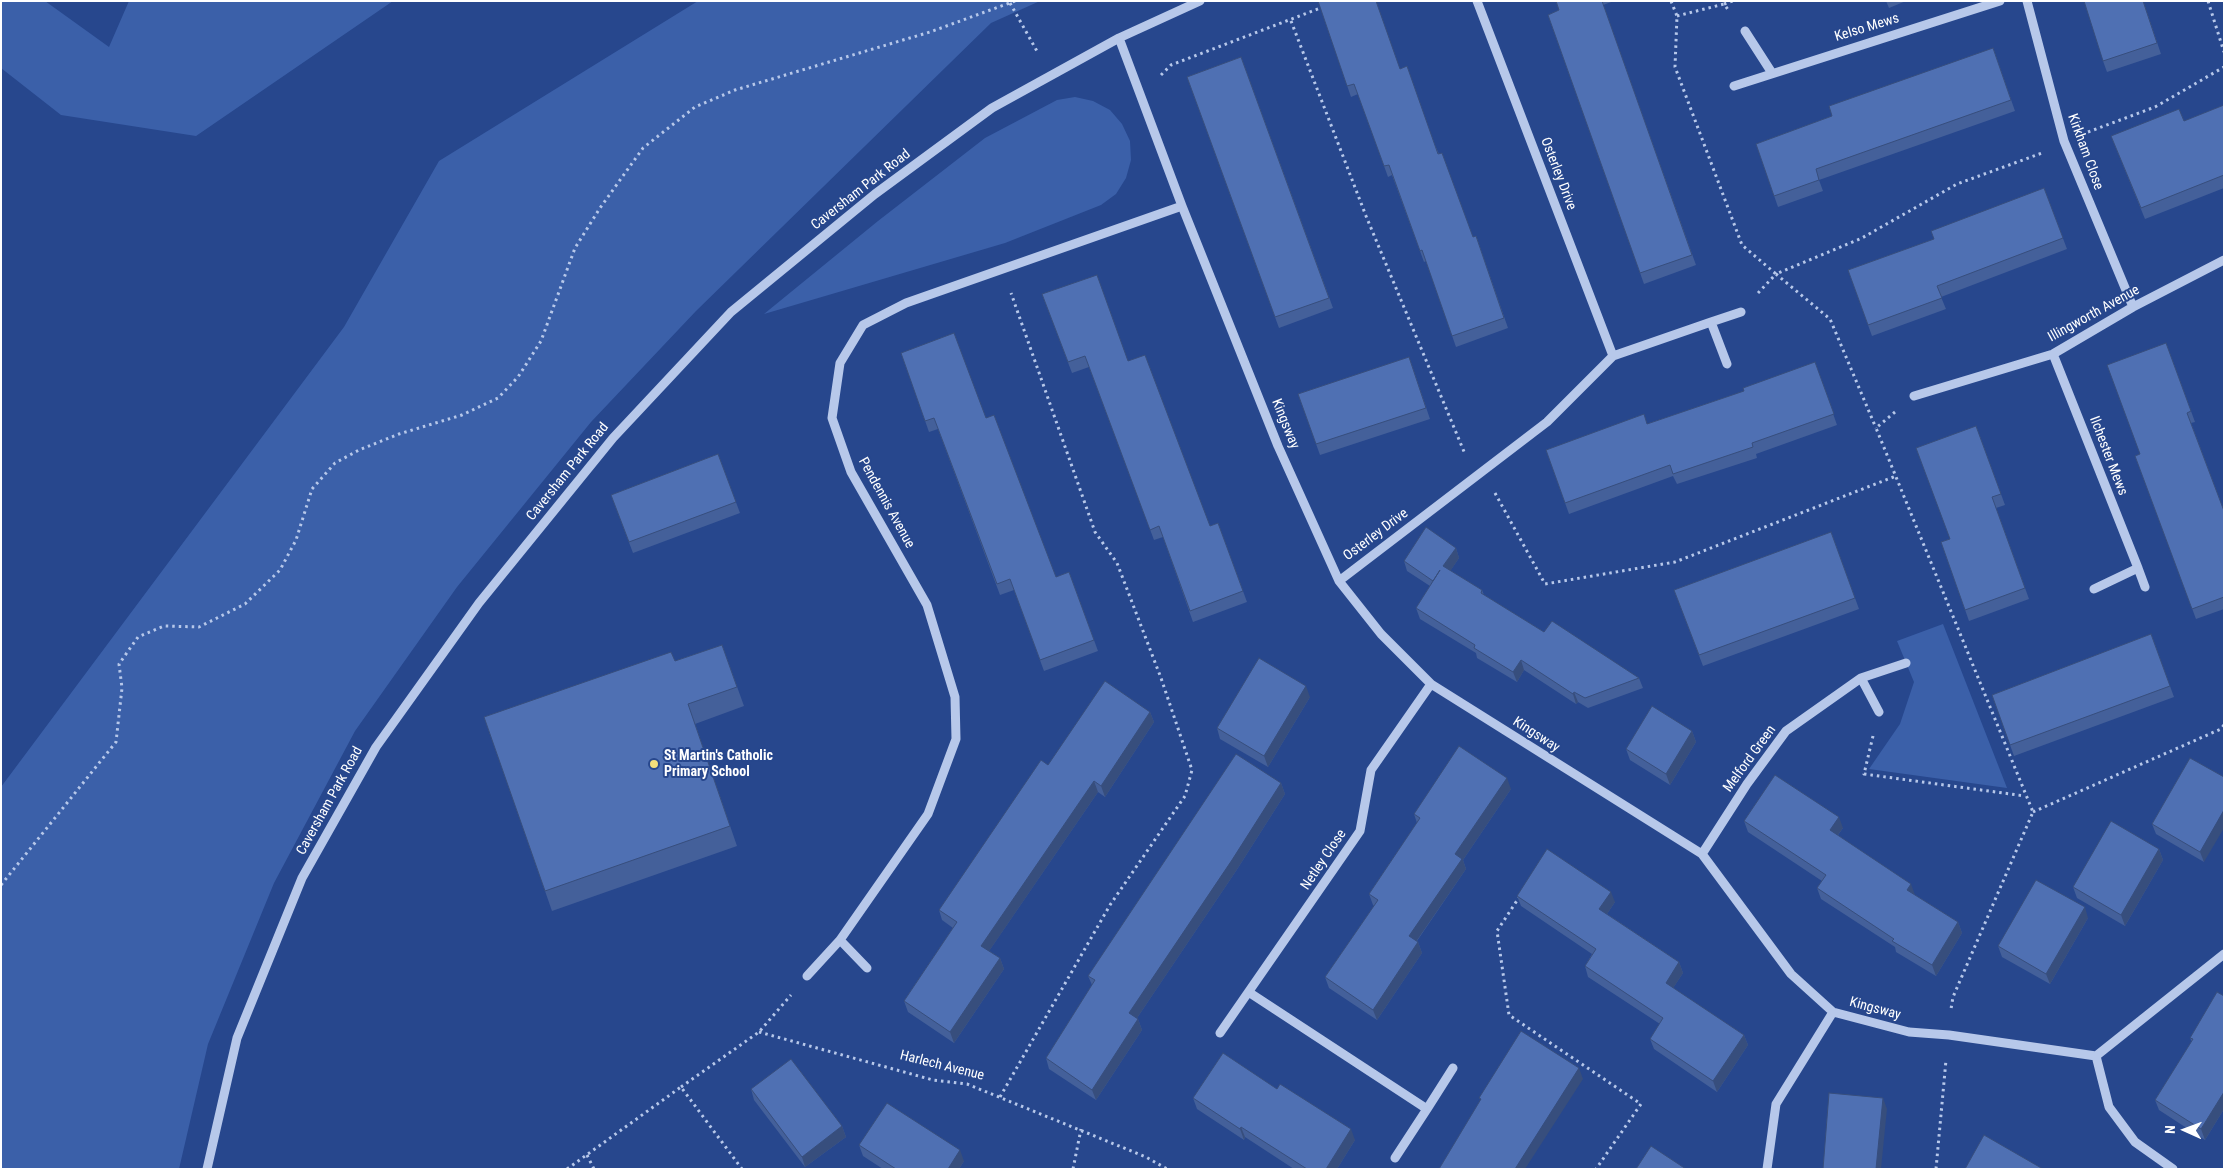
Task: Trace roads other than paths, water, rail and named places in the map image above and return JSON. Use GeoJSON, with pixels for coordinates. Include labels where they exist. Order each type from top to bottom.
{"type":"FeatureCollection","features":[{"type":"Feature","properties":{"kind":"street","name":"Caversham Park Road"},"geometry":{"type":"LineString","coordinates":[[207,1169],[237,1038],[302,878],[376,747],[479,602],[613,438],[731,312],[875,194],[992,108],[1119,38],[1200,1]]}},
{"type":"Feature","properties":{"kind":"street","name":"Osterley Drive"},"geometry":{"type":"LineString","coordinates":[[1477,1],[1613,356]]}},
{"type":"Feature","properties":{"kind":"street","name":"Kelso Mews"},"geometry":{"type":"LineString","coordinates":[[1734,86],[2000,1]]}},
{"type":"Feature","properties":{"kind":"street","name":"Kirkham Close"},"geometry":{"type":"LineString","coordinates":[[2027,1],[2064,141],[2134,307]]}},
{"type":"Feature","properties":{"kind":"street"},"geometry":{"type":"LineString","coordinates":[[1745,31],[1772,73]]}},
{"type":"Feature","properties":{"kind":"street","name":"Kingsway"},"geometry":{"type":"LineString","coordinates":[[1119,38],[1182,206],[1278,446],[1339,581],[1381,634],[1431,684],[1702,854],[1791,974],[1833,1012],[1910,1032],[1949,1035],[2096,1056]]}},
{"type":"Feature","properties":{"kind":"street","name":"Pendennis Avenue"},"geometry":{"type":"LineString","coordinates":[[807,976],[840,940],[928,814],[956,739],[955,697],[927,605],[851,472],[832,418],[840,363],[863,325],[906,303],[1182,206]]}},
{"type":"Feature","properties":{"kind":"street","name":"Illingworth Avenue"},"geometry":{"type":"LineString","coordinates":[[1914,396],[2054,354],[2134,307],[2224,260]]}},
{"type":"Feature","properties":{"kind":"street","name":"Osterley Drive"},"geometry":{"type":"LineString","coordinates":[[1339,581],[1547,422],[1613,356],[1741,312]]}},
{"type":"Feature","properties":{"kind":"street"},"geometry":{"type":"LineString","coordinates":[[1711,322],[1727,364]]}},
{"type":"Feature","properties":{"kind":"street","name":"Ilchester Mews"},"geometry":{"type":"LineString","coordinates":[[2054,354],[2145,587]]}},
{"type":"Feature","properties":{"kind":"street"},"geometry":{"type":"LineString","coordinates":[[2094,589],[2138,568]]}},
{"type":"Feature","properties":{"kind":"street","name":"Melford Green"},"geometry":{"type":"LineString","coordinates":[[1702,854],[1747,784],[1786,731],[1861,678],[1906,662]]}},
{"type":"Feature","properties":{"kind":"street"},"geometry":{"type":"LineString","coordinates":[[1861,678],[1879,712]]}},
{"type":"Feature","properties":{"kind":"street","name":"Netley Close"},"geometry":{"type":"LineString","coordinates":[[1220,1033],[1250,993],[1360,831],[1371,770],[1431,684]]}},
{"type":"Feature","properties":{"kind":"street"},"geometry":{"type":"LineString","coordinates":[[840,940],[866,968]]}},
{"type":"Feature","properties":{"kind":"street"},"geometry":{"type":"LineString","coordinates":[[2173,1169],[2135,1142],[2109,1108],[2096,1056],[2224,954]]}},
{"type":"Feature","properties":{"kind":"street"},"geometry":{"type":"LineString","coordinates":[[1250,993],[1427,1109]]}},
{"type":"Feature","properties":{"kind":"street"},"geometry":{"type":"LineString","coordinates":[[1768,1169],[1776,1104],[1833,1012]]}},
{"type":"Feature","properties":{"kind":"street"},"geometry":{"type":"LineString","coordinates":[[1395,1158],[1453,1068]]}},
{"type":"Feature","properties":{"kind":"place","name":"St Martin's Catholic Primary School"},"geometry":{"type":"Point","coordinates":[654,764]}}]}
